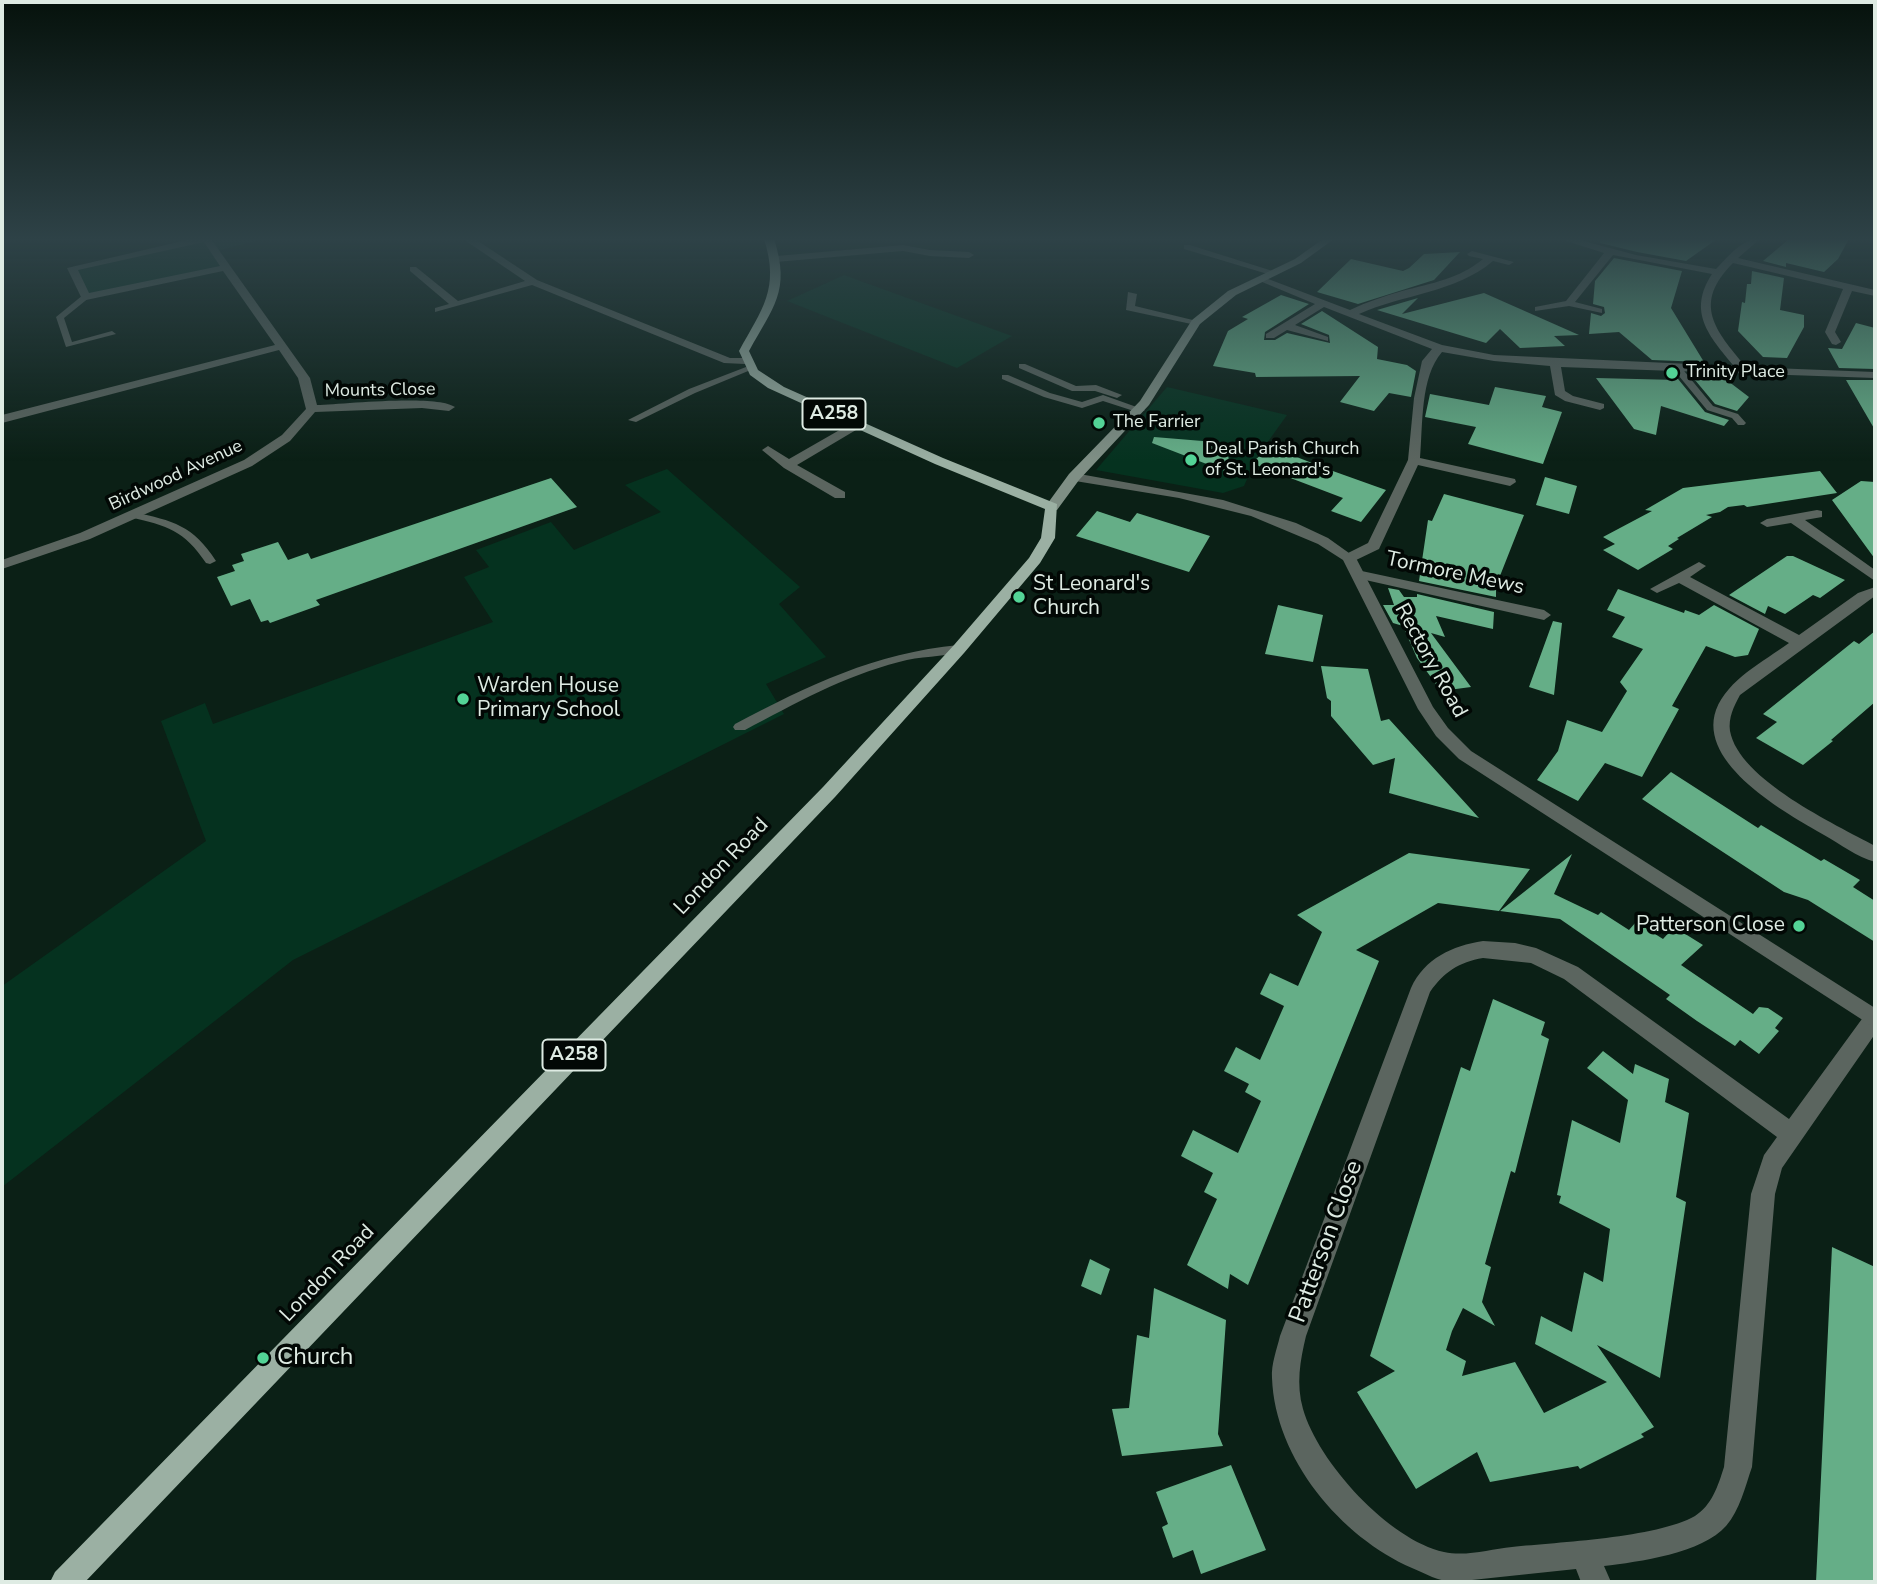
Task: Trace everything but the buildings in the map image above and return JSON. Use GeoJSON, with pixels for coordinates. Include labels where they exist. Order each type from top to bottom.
{"type":"FeatureCollection","features":[{"type":"Feature","properties":{"kind":"main road"},"geometry":{"type":"LineString","coordinates":[[747,365],[744,351],[766,313]]}},
{"type":"Feature","properties":{"kind":"main road"},"geometry":{"type":"LineString","coordinates":[[1052,507],[1074,477],[1143,407],[1196,322],[1207,313]]}},
{"type":"Feature","properties":{"kind":"main road","name":"A258"},"geometry":{"type":"LineString","coordinates":[[747,365],[764,381],[787,393],[939,461],[1052,507]]}},
{"type":"Feature","properties":{"kind":"main road","name":"London Road"},"geometry":{"type":"LineString","coordinates":[[65,1582],[829,792],[959,649],[1035,560],[1048,538],[1052,507]]}},
{"type":"Feature","properties":{"kind":"street"},"geometry":{"type":"LineString","coordinates":[[260,313],[304,378],[312,409]]}},
{"type":"Feature","properties":{"kind":"street"},"geometry":{"type":"LineString","coordinates":[[609,313],[728,361],[747,365]]}},
{"type":"Feature","properties":{"kind":"street"},"geometry":{"type":"LineString","coordinates":[[1144,313],[1196,322]]}},
{"type":"Feature","properties":{"kind":"street"},"geometry":{"type":"LineString","coordinates":[[1270,336],[1307,313]]}},
{"type":"Feature","properties":{"kind":"street"},"geometry":{"type":"LineString","coordinates":[[1704,313],[1718,342],[1743,370]]}},
{"type":"Feature","properties":{"kind":"street"},"geometry":{"type":"LineString","coordinates":[[1836,342],[1830,332],[1838,313]]}},
{"type":"Feature","properties":{"kind":"street"},"geometry":{"type":"LineString","coordinates":[[1350,314],[1439,348],[1494,358],[1555,363],[1875,375]]}},
{"type":"Feature","properties":{"kind":"street"},"geometry":{"type":"LineString","coordinates":[[1287,326],[1324,339]]}},
{"type":"Feature","properties":{"kind":"street"},"geometry":{"type":"LineString","coordinates":[[2,419],[283,346]]}},
{"type":"Feature","properties":{"kind":"street"},"geometry":{"type":"LineString","coordinates":[[1353,566],[1374,546],[1414,460],[1419,398],[1428,361],[1439,348]]}},
{"type":"Feature","properties":{"kind":"street"},"geometry":{"type":"LineString","coordinates":[[1555,363],[1559,393],[1569,399],[1600,406]]}},
{"type":"Feature","properties":{"kind":"street","name":"Mounts Close"},"geometry":{"type":"LineString","coordinates":[[312,409],[422,404],[449,408]]}},
{"type":"Feature","properties":{"kind":"street","name":"Birdwood Avenue"},"geometry":{"type":"LineString","coordinates":[[2,565],[85,536],[248,463],[286,438],[312,409]]}},
{"type":"Feature","properties":{"kind":"street"},"geometry":{"type":"LineString","coordinates":[[788,465],[857,424]]}},
{"type":"Feature","properties":{"kind":"street"},"geometry":{"type":"LineString","coordinates":[[768,450],[788,465],[840,495]]}},
{"type":"Feature","properties":{"kind":"street"},"geometry":{"type":"LineString","coordinates":[[1414,460],[1450,466],[1510,482]]}},
{"type":"Feature","properties":{"kind":"street","name":"Rectory Road"},"geometry":{"type":"LineString","coordinates":[[1074,477],[1133,486],[1258,514],[1330,542],[1353,566],[1426,709],[1442,732],[1465,755],[1875,1019]]}},
{"type":"Feature","properties":{"kind":"street"},"geometry":{"type":"LineString","coordinates":[[1767,523],[1817,513]]}},
{"type":"Feature","properties":{"kind":"street"},"geometry":{"type":"LineString","coordinates":[[1793,518],[1875,577]]}},
{"type":"Feature","properties":{"kind":"street","name":"Tormore Mews"},"geometry":{"type":"LineString","coordinates":[[1353,566],[1544,615]]}},
{"type":"Feature","properties":{"kind":"street"},"geometry":{"type":"LineString","coordinates":[[1657,589],[1699,566]]}},
{"type":"Feature","properties":{"kind":"street"},"geometry":{"type":"LineString","coordinates":[[1679,577],[1801,642]]}},
{"type":"Feature","properties":{"kind":"street"},"geometry":{"type":"LineString","coordinates":[[1875,591],[1863,596],[1734,691],[1722,711],[1722,734],[1740,766],[1773,796],[1875,855]]}},
{"type":"Feature","properties":{"kind":"street","name":"Patterson Close"},"geometry":{"type":"LineString","coordinates":[[1791,1134],[1571,973],[1533,956],[1500,950],[1471,951],[1447,958],[1430,971],[1421,988],[1293,1336],[1285,1377],[1293,1422],[1314,1465],[1348,1506],[1390,1541],[1440,1566],[1466,1567],[1584,1553],[1671,1539],[1707,1524],[1727,1501],[1738,1467],[1763,1194],[1772,1163],[1875,1019]]}},
{"type":"Feature","properties":{"kind":"street"},"geometry":{"type":"LineString","coordinates":[[1584,1553],[1596,1582]]}},
{"type":"Feature","properties":{"kind":"lane"},"geometry":{"type":"LineString","coordinates":[[65,313],[60,317],[69,345],[112,334]]}},
{"type":"Feature","properties":{"kind":"lane"},"geometry":{"type":"LineString","coordinates":[[633,420],[747,365]]}},
{"type":"Feature","properties":{"kind":"lane"},"geometry":{"type":"LineString","coordinates":[[1021,366],[1075,388],[1096,388],[1143,407]]}},
{"type":"Feature","properties":{"kind":"lane"},"geometry":{"type":"LineString","coordinates":[[1677,368],[1710,408]]}},
{"type":"Feature","properties":{"kind":"lane"},"geometry":{"type":"LineString","coordinates":[[1005,377],[1047,395],[1082,405],[1103,398],[1143,407]]}},
{"type":"Feature","properties":{"kind":"lane"},"geometry":{"type":"LineString","coordinates":[[1688,401],[1735,416],[1741,423]]}},
{"type":"Feature","properties":{"kind":"lane"},"geometry":{"type":"LineString","coordinates":[[134,515],[168,523],[184,530],[199,542],[210,561]]}},
{"type":"Feature","properties":{"kind":"lane"},"geometry":{"type":"LineString","coordinates":[[740,727],[842,674],[918,652],[959,649]]}},
{"type":"Feature","properties":{"kind":"green space"},"geometry":{"type":"Polygon","coordinates":[[[817,313],[948,313],[1012,336],[957,368],[817,313]]]}},
{"type":"Feature","properties":{"kind":"green space"},"geometry":{"type":"Polygon","coordinates":[[[1167,387],[1287,415],[1257,457],[1244,486],[1223,493],[1096,470],[1167,387]]]}},
{"type":"Feature","properties":{"kind":"green space","name":"Warden House Primary School"},"geometry":{"type":"Polygon","coordinates":[[[667,469],[800,587],[779,604],[826,657],[766,684],[784,714],[293,960],[2,1187],[2,986],[206,841],[161,721],[205,703],[213,724],[493,622],[464,577],[489,567],[476,550],[551,522],[574,550],[661,512],[625,485],[667,469]]]}},
{"type":"Feature","properties":{"kind":"place","name":"Trinity Place"},"geometry":{"type":"Point","coordinates":[1672,373]}},
{"type":"Feature","properties":{"kind":"place","name":"The Farrier"},"geometry":{"type":"Point","coordinates":[1099,423]}},
{"type":"Feature","properties":{"kind":"place","name":"Deal Parish Church of St. Leonard's"},"geometry":{"type":"Point","coordinates":[1191,460]}},
{"type":"Feature","properties":{"kind":"place","name":"St Leonard's Church"},"geometry":{"type":"Point","coordinates":[1019,597]}},
{"type":"Feature","properties":{"kind":"place","name":"Warden House Primary School"},"geometry":{"type":"Point","coordinates":[463,699]}},
{"type":"Feature","properties":{"kind":"place","name":"Patterson Close"},"geometry":{"type":"Point","coordinates":[1799,926]}},
{"type":"Feature","properties":{"kind":"place","name":"Church"},"geometry":{"type":"Point","coordinates":[263,1358]}}]}
